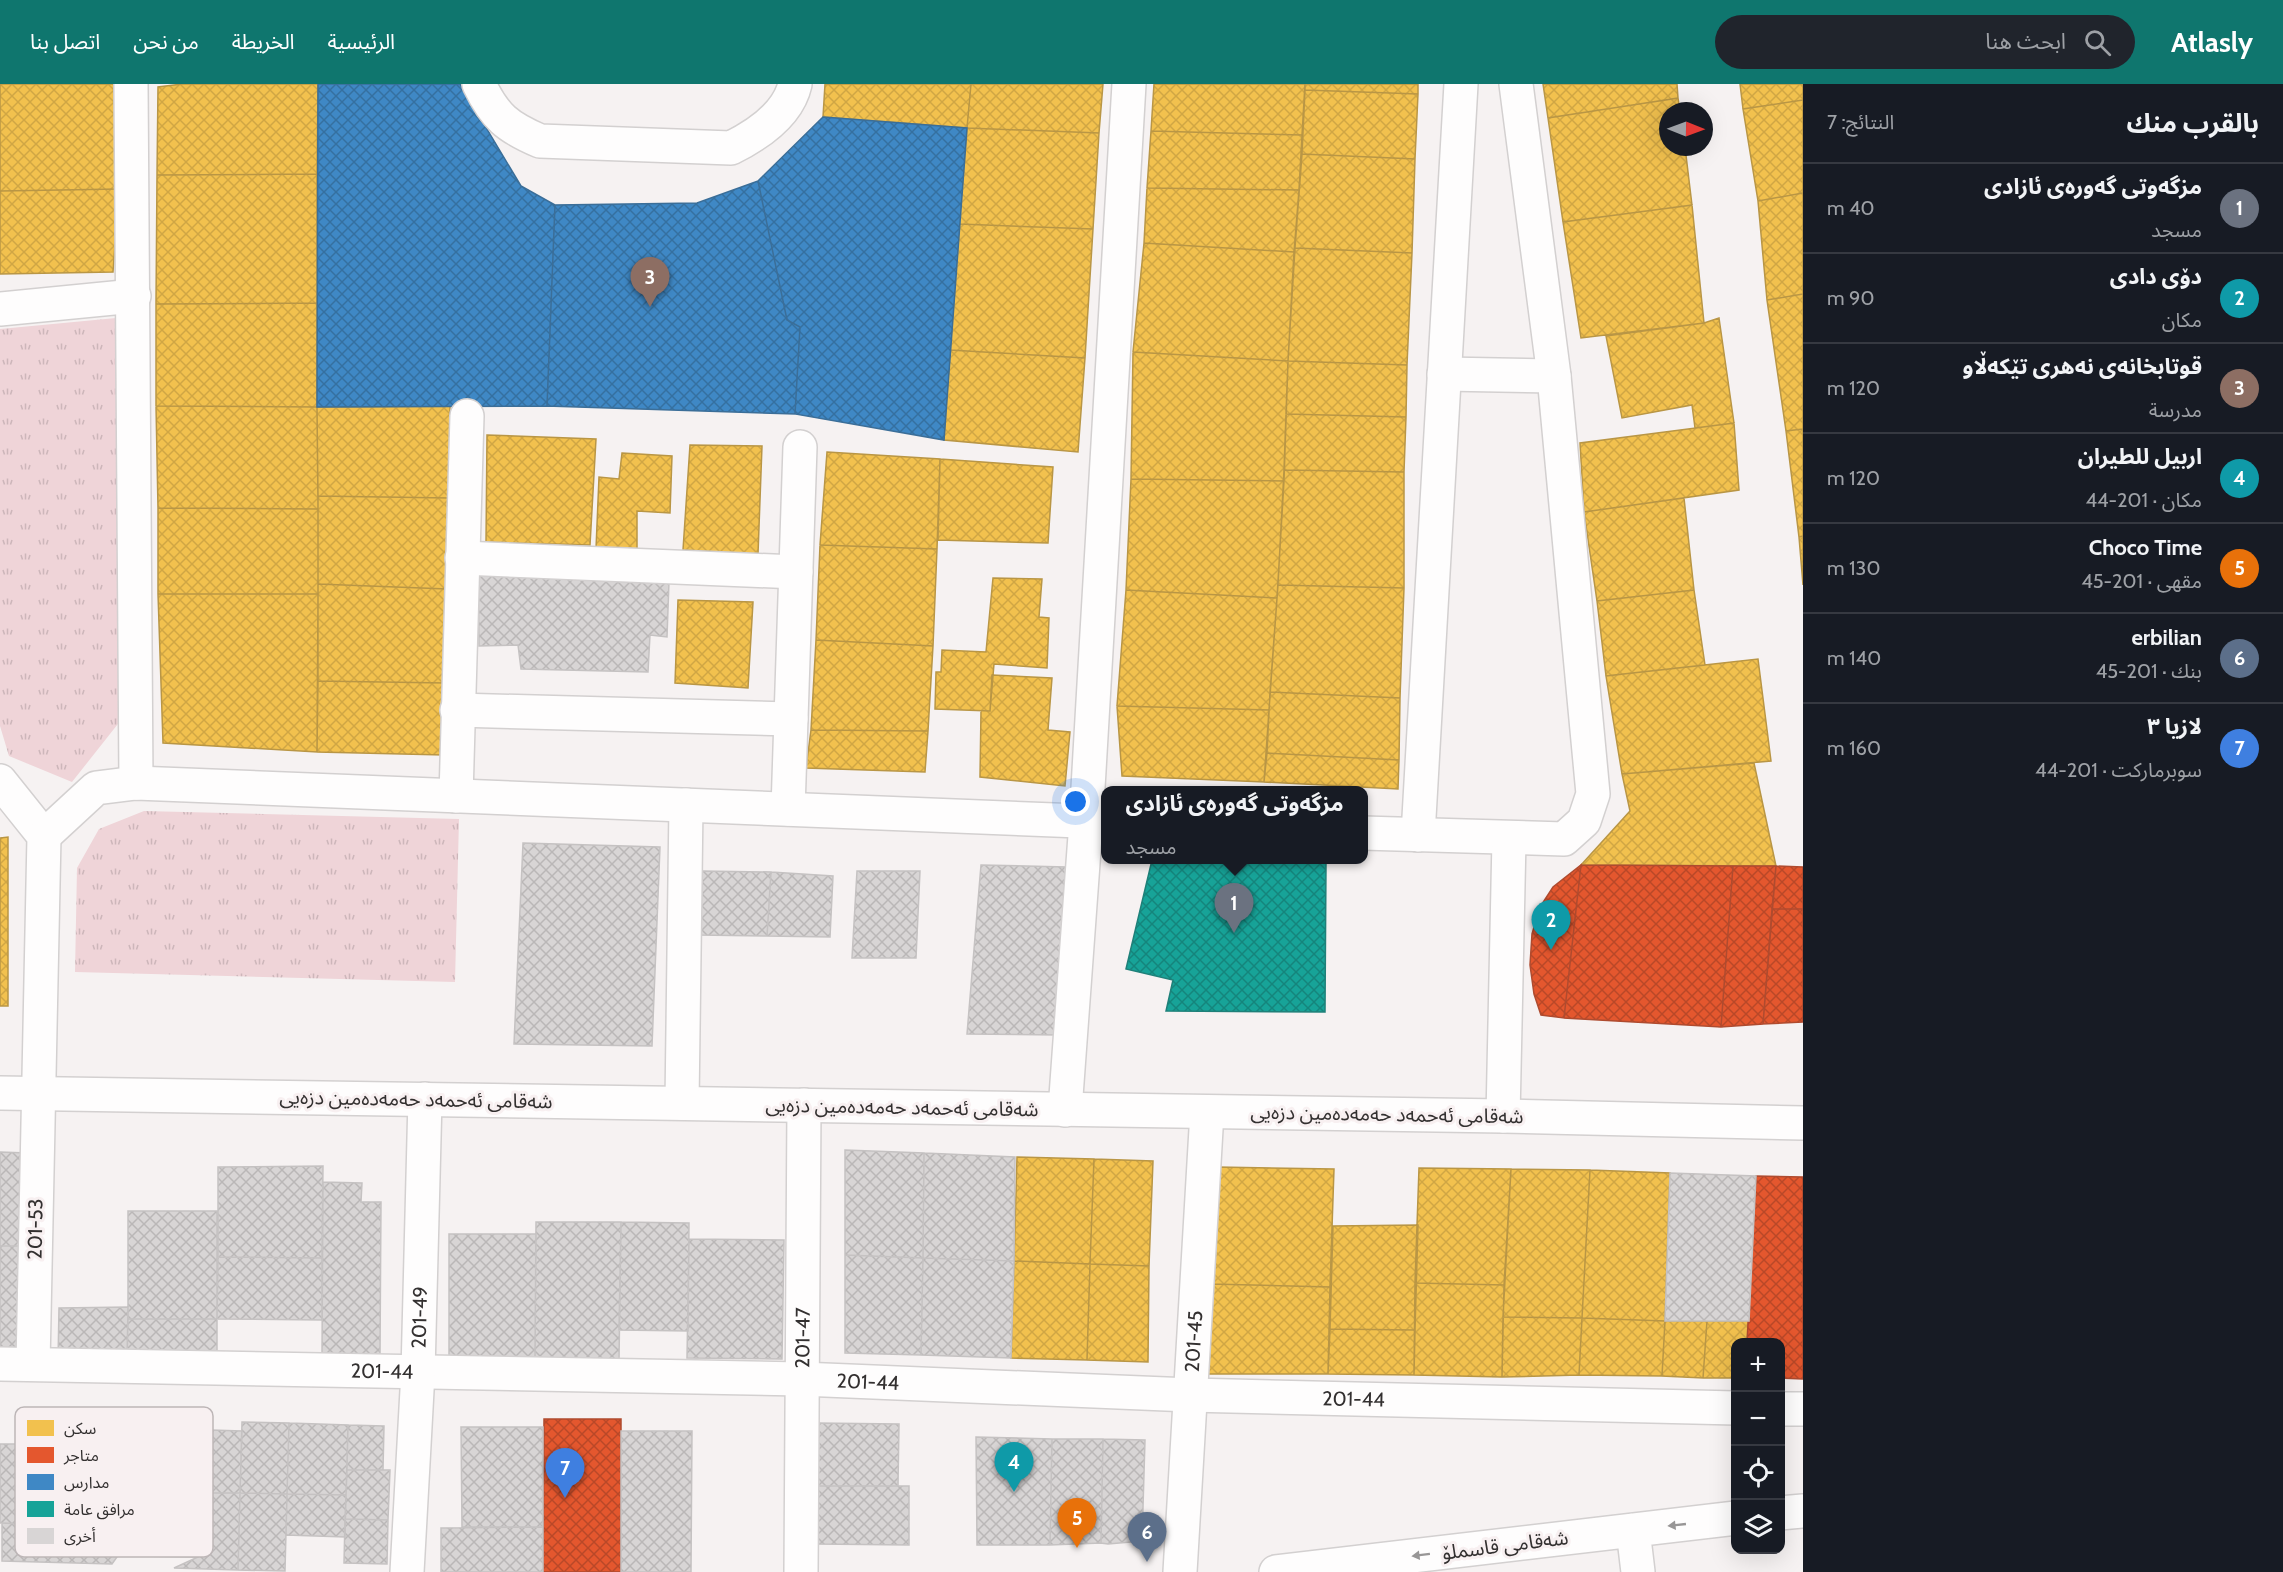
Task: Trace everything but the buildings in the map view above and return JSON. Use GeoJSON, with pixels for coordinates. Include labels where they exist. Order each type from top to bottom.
{"type":"FeatureCollection","features":[{"type":"Feature","properties":{"kind":"street"},"geometry":{"type":"LineString","coordinates":[[131,84],[136,783]]}},
{"type":"Feature","properties":{"kind":"street"},"geometry":{"type":"LineString","coordinates":[[479,84],[495,112],[514,129],[540,141],[731,148],[752,137],[779,115],[794,90],[795,84]]}},
{"type":"Feature","properties":{"kind":"street"},"geometry":{"type":"LineString","coordinates":[[1065,1110],[1095,822],[1129,84]]}},
{"type":"Feature","properties":{"kind":"street"},"geometry":{"type":"LineString","coordinates":[[1418,836],[1461,84]]}},
{"type":"Feature","properties":{"kind":"street"},"geometry":{"type":"LineString","coordinates":[[1368,833],[1564,840],[1584,821],[1593,794],[1554,376],[1516,84]]}},
{"type":"Feature","properties":{"kind":"street"},"geometry":{"type":"LineString","coordinates":[[0,309],[134,296]]}},
{"type":"Feature","properties":{"kind":"street"},"geometry":{"type":"LineString","coordinates":[[1444,374],[1554,376]]}},
{"type":"Feature","properties":{"kind":"street"},"geometry":{"type":"LineString","coordinates":[[456,796],[467,416]]}},
{"type":"Feature","properties":{"kind":"street"},"geometry":{"type":"LineString","coordinates":[[788,810],[800,447]]}},
{"type":"Feature","properties":{"kind":"street"},"geometry":{"type":"LineString","coordinates":[[462,558],[796,572]]}},
{"type":"Feature","properties":{"kind":"street"},"geometry":{"type":"LineString","coordinates":[[457,710],[790,719]]}},
{"type":"Feature","properties":{"kind":"street"},"geometry":{"type":"LineString","coordinates":[[0,781],[44,836],[96,788],[136,783],[1095,822]]}},
{"type":"Feature","properties":{"kind":"street"},"geometry":{"type":"LineString","coordinates":[[682,1103],[686,805]]}},
{"type":"Feature","properties":{"kind":"street","name":"201-53"},"geometry":{"type":"LineString","coordinates":[[33,1364],[44,836]]}},
{"type":"Feature","properties":{"kind":"street"},"geometry":{"type":"LineString","coordinates":[[1503,1116],[1509,839]]}},
{"type":"Feature","properties":{"kind":"street","name":"شەقامی ئەحمەد حەمەدەمین دزەیی"},"geometry":{"type":"LineString","coordinates":[[0,1093],[1503,1116],[1803,1123]]}},
{"type":"Feature","properties":{"kind":"street","name":"201-49"},"geometry":{"type":"LineString","coordinates":[[407,1572],[418,1372],[425,1099]]}},
{"type":"Feature","properties":{"kind":"street","name":"201-47"},"geometry":{"type":"LineString","coordinates":[[801,1572],[804,1106]]}},
{"type":"Feature","properties":{"kind":"street","name":"201-45"},"geometry":{"type":"LineString","coordinates":[[1180,1572],[1207,1112]]}},
{"type":"Feature","properties":{"kind":"street","name":"201-44"},"geometry":{"type":"LineString","coordinates":[[0,1364],[801,1379],[1190,1395],[1731,1408]]}},
{"type":"Feature","properties":{"kind":"street"},"geometry":{"type":"LineString","coordinates":[[1785,1409],[1803,1409]]}},
{"type":"Feature","properties":{"kind":"street"},"geometry":{"type":"LineString","coordinates":[[1785,1513],[1803,1511]]}},
{"type":"Feature","properties":{"kind":"street","name":"شەقامی قاسملۆ"},"geometry":{"type":"LineString","coordinates":[[1276,1572],[1731,1519]]}},
{"type":"Feature","properties":{"kind":"street"},"geometry":{"type":"LineString","coordinates":[[1633,1530],[1638,1572]]}},
{"type":"Feature","properties":{"kind":"green space"},"geometry":{"type":"Polygon","coordinates":[[[116,318],[125,715],[72,782],[9,756],[0,726],[0,329],[116,318]]]}},
{"type":"Feature","properties":{"kind":"green space"},"geometry":{"type":"Polygon","coordinates":[[[144,811],[459,819],[455,982],[75,972],[77,868],[99,829],[144,811]]]}},
{"type":"Feature","properties":{"kind":"place","name":"قوتابخانه‌ی نه‌هری تێكه‌ڵاو"},"geometry":{"type":"Point","coordinates":[650,307]}},
{"type":"Feature","properties":{"kind":"place","name":"مزگەوتی گەورەی ئازادی"},"geometry":{"type":"Point","coordinates":[1234,933]}},
{"type":"Feature","properties":{"kind":"place","name":"دۆى دادى"},"geometry":{"type":"Point","coordinates":[1551,950]}},
{"type":"Feature","properties":{"kind":"place","name":"اربيل للطيران"},"geometry":{"type":"Point","coordinates":[1014,1492]}},
{"type":"Feature","properties":{"kind":"place","name":"لازیا ٣"},"geometry":{"type":"Point","coordinates":[565,1498]}},
{"type":"Feature","properties":{"kind":"place","name":"Choco Time"},"geometry":{"type":"Point","coordinates":[1077,1548]}},
{"type":"Feature","properties":{"kind":"place","name":"erbilian"},"geometry":{"type":"Point","coordinates":[1147,1562]}}]}
